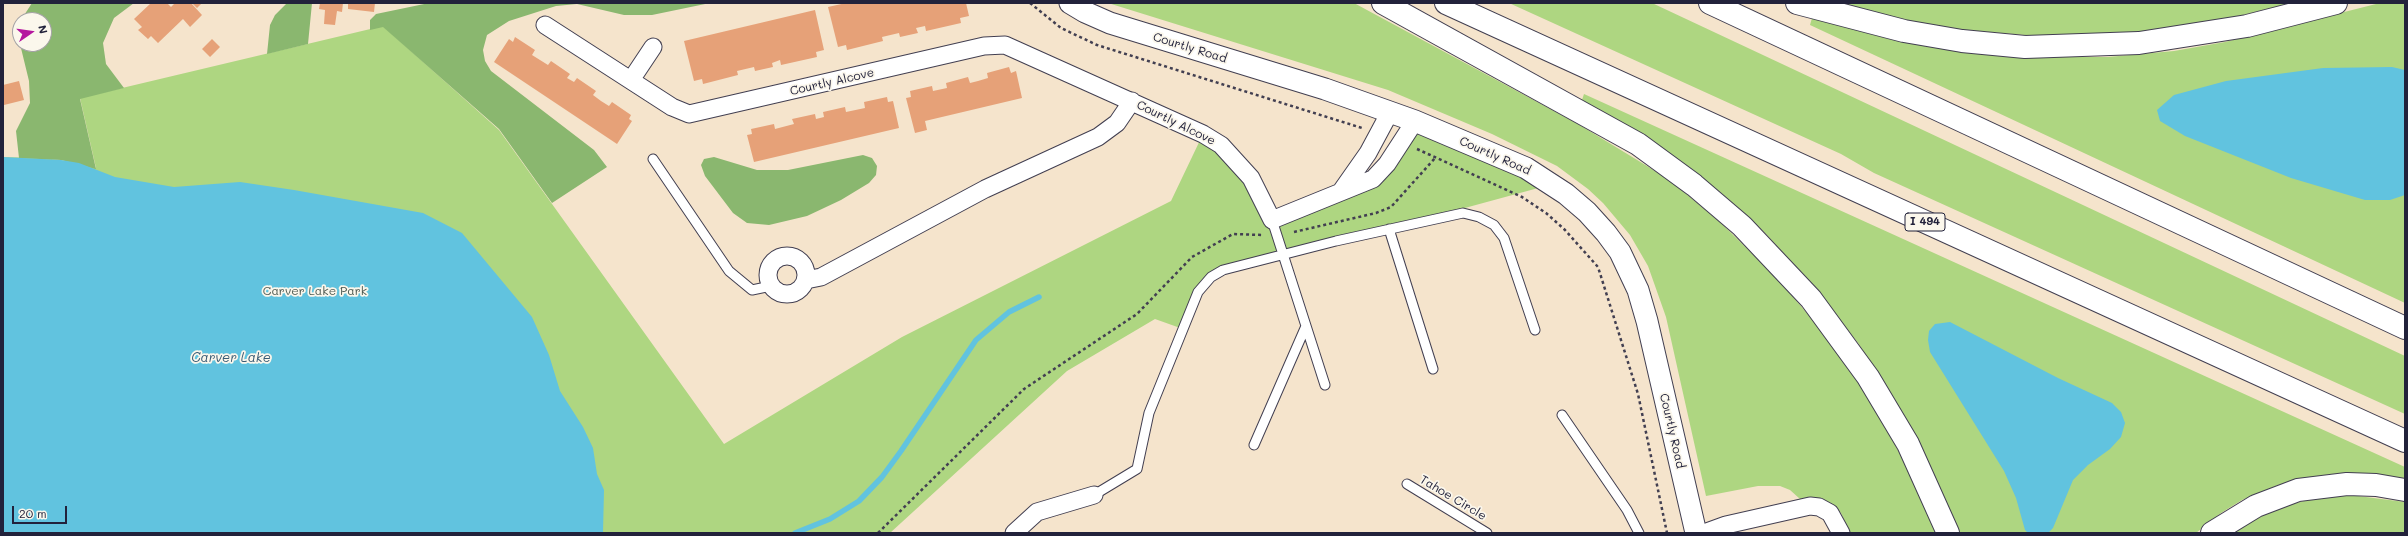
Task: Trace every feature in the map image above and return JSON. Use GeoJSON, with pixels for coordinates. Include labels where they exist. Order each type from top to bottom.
{"type":"FeatureCollection","features":[{"type":"Feature","properties":{"kind":"highway"},"geometry":{"type":"LineString","coordinates":[[1383,3],[1632,140],[1694,185],[1742,226],[1807,295],[1865,372],[1908,444],[1948,533]]}},
{"type":"Feature","properties":{"kind":"highway","name":"I 494"},"geometry":{"type":"LineString","coordinates":[[1446,3],[2405,441]]}},
{"type":"Feature","properties":{"kind":"highway"},"geometry":{"type":"LineString","coordinates":[[1710,3],[2405,328]]}},
{"type":"Feature","properties":{"kind":"highway"},"geometry":{"type":"LineString","coordinates":[[1797,3],[1904,31],[1962,41],[2041,47],[2139,43],[2247,26],[2336,3]]}},
{"type":"Feature","properties":{"kind":"highway"},"geometry":{"type":"LineString","coordinates":[[2212,533],[2256,506],[2298,490],[2347,484],[2376,485],[2405,490]]}},
{"type":"Feature","properties":{"kind":"street","name":"Courtly Road"},"geometry":{"type":"LineString","coordinates":[[1070,3],[1085,12],[1110,23],[1325,89],[1415,121],[1526,168],[1548,181],[1587,212],[1620,252],[1638,290],[1647,321],[1696,533]]}},
{"type":"Feature","properties":{"kind":"street","name":"Courtly Alcove"},"geometry":{"type":"LineString","coordinates":[[546,24],[680,112],[696,114],[984,46],[1002,44],[1018,49],[1132,101],[1203,134],[1221,145],[1251,178],[1272,220]]}},
{"type":"Feature","properties":{"kind":"street"},"geometry":{"type":"LineString","coordinates":[[631,80],[653,47]]}},
{"type":"Feature","properties":{"kind":"street","name":"Courtly Alcove"},"geometry":{"type":"LineString","coordinates":[[806,280],[821,277],[985,189],[1102,135],[1121,119],[1132,101]]}},
{"type":"Feature","properties":{"kind":"street"},"geometry":{"type":"LineString","coordinates":[[1342,190],[1390,112]]}},
{"type":"Feature","properties":{"kind":"street"},"geometry":{"type":"LineString","coordinates":[[1272,220],[1317,203],[1342,190],[1373,179],[1387,164],[1415,121]]}},
{"type":"Feature","properties":{"kind":"street"},"geometry":{"type":"LineString","coordinates":[[783,255],[794,256],[800,261],[806,270],[806,280],[801,289],[793,293],[782,293],[771,286],[767,277],[769,266],[774,260],[783,255]]}},
{"type":"Feature","properties":{"kind":"street"},"geometry":{"type":"LineString","coordinates":[[1014,533],[1037,512],[1094,495]]}},
{"type":"Feature","properties":{"kind":"street"},"geometry":{"type":"LineString","coordinates":[[1704,533],[1726,525],[1813,506],[1830,513],[1841,533]]}},
{"type":"Feature","properties":{"kind":"lane"},"geometry":{"type":"LineString","coordinates":[[653,159],[729,271],[752,290],[771,286]]}},
{"type":"Feature","properties":{"kind":"lane"},"geometry":{"type":"LineString","coordinates":[[1094,495],[1137,468],[1149,413],[1198,292],[1210,277],[1223,270],[1389,229],[1462,213],[1479,217],[1494,225],[1504,238],[1510,251],[1535,330]]}},
{"type":"Feature","properties":{"kind":"lane"},"geometry":{"type":"LineString","coordinates":[[1272,220],[1326,385]]}},
{"type":"Feature","properties":{"kind":"lane"},"geometry":{"type":"LineString","coordinates":[[1389,229],[1432,369]]}},
{"type":"Feature","properties":{"kind":"lane"},"geometry":{"type":"LineString","coordinates":[[1254,445],[1306,326]]}},
{"type":"Feature","properties":{"kind":"lane"},"geometry":{"type":"LineString","coordinates":[[1562,415],[1627,510],[1639,533]]}},
{"type":"Feature","properties":{"kind":"lane","name":"Tahoe Circle"},"geometry":{"type":"LineString","coordinates":[[1407,484],[1487,533]]}},
{"type":"Feature","properties":{"kind":"path"},"geometry":{"type":"LineString","coordinates":[[1030,3],[1061,28],[1097,45],[1378,133]]}},
{"type":"Feature","properties":{"kind":"path"},"geometry":{"type":"LineString","coordinates":[[1401,141],[1522,197],[1546,213],[1565,230],[1598,267],[1638,394],[1667,533]]}},
{"type":"Feature","properties":{"kind":"path"},"geometry":{"type":"LineString","coordinates":[[878,533],[1024,389],[1137,314],[1192,257],[1233,234],[1278,236],[1376,213],[1391,207],[1436,157]]}},
{"type":"Feature","properties":{"kind":"green space"},"geometry":{"type":"Polygon","coordinates":[[[32,3],[134,3],[114,18],[103,43],[106,64],[124,88],[80,99],[96,169],[61,160],[19,158],[16,131],[30,103],[29,81],[22,52],[52,52],[52,12],[26,12],[32,3]]]}},
{"type":"Feature","properties":{"kind":"green space"},"geometry":{"type":"Polygon","coordinates":[[[287,3],[312,3],[308,44],[267,54],[270,25],[275,15],[287,3]]]}},
{"type":"Feature","properties":{"kind":"green space"},"geometry":{"type":"Polygon","coordinates":[[[429,3],[710,3],[652,15],[624,15],[577,4],[556,6],[509,21],[487,35],[483,50],[485,61],[491,71],[594,150],[607,167],[552,203],[499,129],[383,27],[370,30],[370,20],[376,14],[429,3]]]}},
{"type":"Feature","properties":{"kind":"green space"},"geometry":{"type":"Polygon","coordinates":[[[1108,3],[1354,3],[1578,124],[1672,182],[1721,223],[1775,276],[1812,319],[1860,385],[1887,429],[1910,474],[1936,533],[1850,533],[1841,513],[1830,503],[1819,498],[1800,499],[1790,490],[1780,486],[1758,486],[1706,496],[1666,317],[1648,266],[1630,235],[1603,203],[1588,189],[1557,166],[1492,134],[1388,90],[1108,3]]]}},
{"type":"Feature","properties":{"kind":"green space"},"geometry":{"type":"Polygon","coordinates":[[[1509,3],[1652,3],[2405,356],[2405,414],[1874,173],[1841,154],[1509,3]]]}},
{"type":"Feature","properties":{"kind":"green space"},"geometry":{"type":"Polygon","coordinates":[[[1838,3],[2291,3],[2227,19],[2143,32],[2037,36],[1954,29],[1900,19],[1838,3]]]}},
{"type":"Feature","properties":{"kind":"green space"},"geometry":{"type":"Polygon","coordinates":[[[2380,3],[2405,3],[2405,303],[1810,25],[1812,18],[1889,39],[1964,52],[2030,57],[2108,57],[2174,51],[2225,42],[2380,3]]]}},
{"type":"Feature","properties":{"kind":"green space","name":"Carver Lake Park"},"geometry":{"type":"Polygon","coordinates":[[[383,26],[499,130],[724,444],[902,337],[1171,201],[1203,134],[1221,145],[1272,219],[1373,179],[1415,121],[1553,184],[1211,277],[1183,329],[1155,319],[1067,371],[890,533],[3,533],[3,157],[44,158],[79,163],[96,168],[80,98],[383,26]]]}},
{"type":"Feature","properties":{"kind":"green space"},"geometry":{"type":"Polygon","coordinates":[[[1584,94],[2405,467],[2405,480],[2356,473],[2333,474],[2304,478],[2278,485],[2242,500],[2221,513],[2196,533],[1959,533],[1928,462],[1895,400],[1858,343],[1812,284],[1764,232],[1720,192],[1645,137],[1582,100],[1584,94]]]}},
{"type":"Feature","properties":{"kind":"green space"},"geometry":{"type":"Polygon","coordinates":[[[863,155],[872,158],[877,166],[876,175],[869,183],[841,200],[807,216],[769,225],[747,223],[733,213],[705,176],[701,165],[704,159],[714,157],[757,170],[788,170],[863,155]]]}},
{"type":"Feature","properties":{"kind":"green space"},"geometry":{"type":"Polygon","coordinates":[[[2350,495],[2405,502],[2405,533],[2232,533],[2265,514],[2293,504],[2311,499],[2350,495]]]}},
{"type":"Feature","properties":{"kind":"water"},"geometry":{"type":"Polygon","coordinates":[[[2392,67],[2405,70],[2405,195],[2390,200],[2365,200],[2291,178],[2185,136],[2160,121],[2157,110],[2174,95],[2226,81],[2323,68],[2392,67]]]}},
{"type":"Feature","properties":{"kind":"water","name":"Carver Lake"},"geometry":{"type":"Polygon","coordinates":[[[3,157],[61,160],[79,163],[115,177],[174,187],[240,182],[294,190],[423,213],[462,233],[532,317],[549,355],[560,391],[583,427],[593,448],[597,474],[604,490],[603,533],[3,533],[3,157]]]}},
{"type":"Feature","properties":{"kind":"water"},"geometry":{"type":"Polygon","coordinates":[[[1950,322],[2058,378],[2112,403],[2121,412],[2125,423],[2121,437],[2110,449],[2088,465],[2073,480],[2053,528],[2048,533],[2028,533],[2025,530],[2016,498],[2004,471],[1930,352],[1928,340],[1929,331],[1935,324],[1950,322]]]}},
{"type":"Feature","properties":{"kind":"building"},"geometry":{"type":"Polygon","coordinates":[[[151,3],[167,3],[171,7],[175,3],[191,3],[202,15],[190,27],[183,19],[158,43],[151,36],[148,39],[138,30],[142,27],[134,19],[151,3]]]}},
{"type":"Feature","properties":{"kind":"building"},"geometry":{"type":"Polygon","coordinates":[[[192,3],[202,3],[197,8],[192,3]]]}},
{"type":"Feature","properties":{"kind":"building"},"geometry":{"type":"Polygon","coordinates":[[[320,3],[343,3],[342,12],[337,11],[335,25],[324,24],[325,10],[319,9],[320,3]]]}},
{"type":"Feature","properties":{"kind":"building"},"geometry":{"type":"Polygon","coordinates":[[[348,3],[375,3],[374,12],[348,9],[348,3]]]}},
{"type":"Feature","properties":{"kind":"building"},"geometry":{"type":"Polygon","coordinates":[[[846,3],[966,3],[969,16],[960,18],[961,23],[926,31],[925,26],[916,28],[918,33],[900,37],[899,33],[882,37],[883,41],[847,50],[846,45],[838,47],[828,7],[846,3]]]}},
{"type":"Feature","properties":{"kind":"building"},"geometry":{"type":"Polygon","coordinates":[[[815,10],[824,50],[816,52],[817,57],[781,65],[780,60],[772,63],[773,67],[755,71],[754,67],[737,71],[738,75],[703,84],[702,79],[694,81],[684,41],[815,10]]]}},
{"type":"Feature","properties":{"kind":"building"},"geometry":{"type":"Polygon","coordinates":[[[515,37],[535,50],[532,55],[548,65],[551,61],[570,74],[567,78],[574,82],[577,78],[596,91],[593,95],[601,101],[609,106],[612,102],[631,115],[629,119],[632,121],[617,144],[494,62],[509,39],[513,42],[515,37]]]}},
{"type":"Feature","properties":{"kind":"building"},"geometry":{"type":"Polygon","coordinates":[[[212,39],[220,47],[210,57],[202,49],[212,39]]]}},
{"type":"Feature","properties":{"kind":"building"},"geometry":{"type":"Polygon","coordinates":[[[1009,67],[1011,73],[1016,71],[1022,98],[925,121],[927,130],[915,133],[906,98],[911,97],[910,91],[932,86],[933,91],[947,88],[946,83],[968,77],[970,83],[988,78],[987,73],[1009,67]]]}},
{"type":"Feature","properties":{"kind":"building"},"geometry":{"type":"Polygon","coordinates":[[[19,81],[24,100],[4,105],[3,85],[19,81]]]}},
{"type":"Feature","properties":{"kind":"building"},"geometry":{"type":"Polygon","coordinates":[[[887,97],[888,102],[893,101],[899,128],[754,162],[747,135],[752,134],[751,129],[774,124],[775,129],[794,124],[792,119],[815,114],[816,119],[824,117],[823,112],[845,107],[846,112],[865,108],[864,102],[887,97]]]}},
{"type":"Feature","properties":{"kind":"waterway"},"geometry":{"type":"LineString","coordinates":[[795,533],[830,519],[859,501],[882,477],[901,451],[976,340],[1009,312],[1039,297]]}}]}
